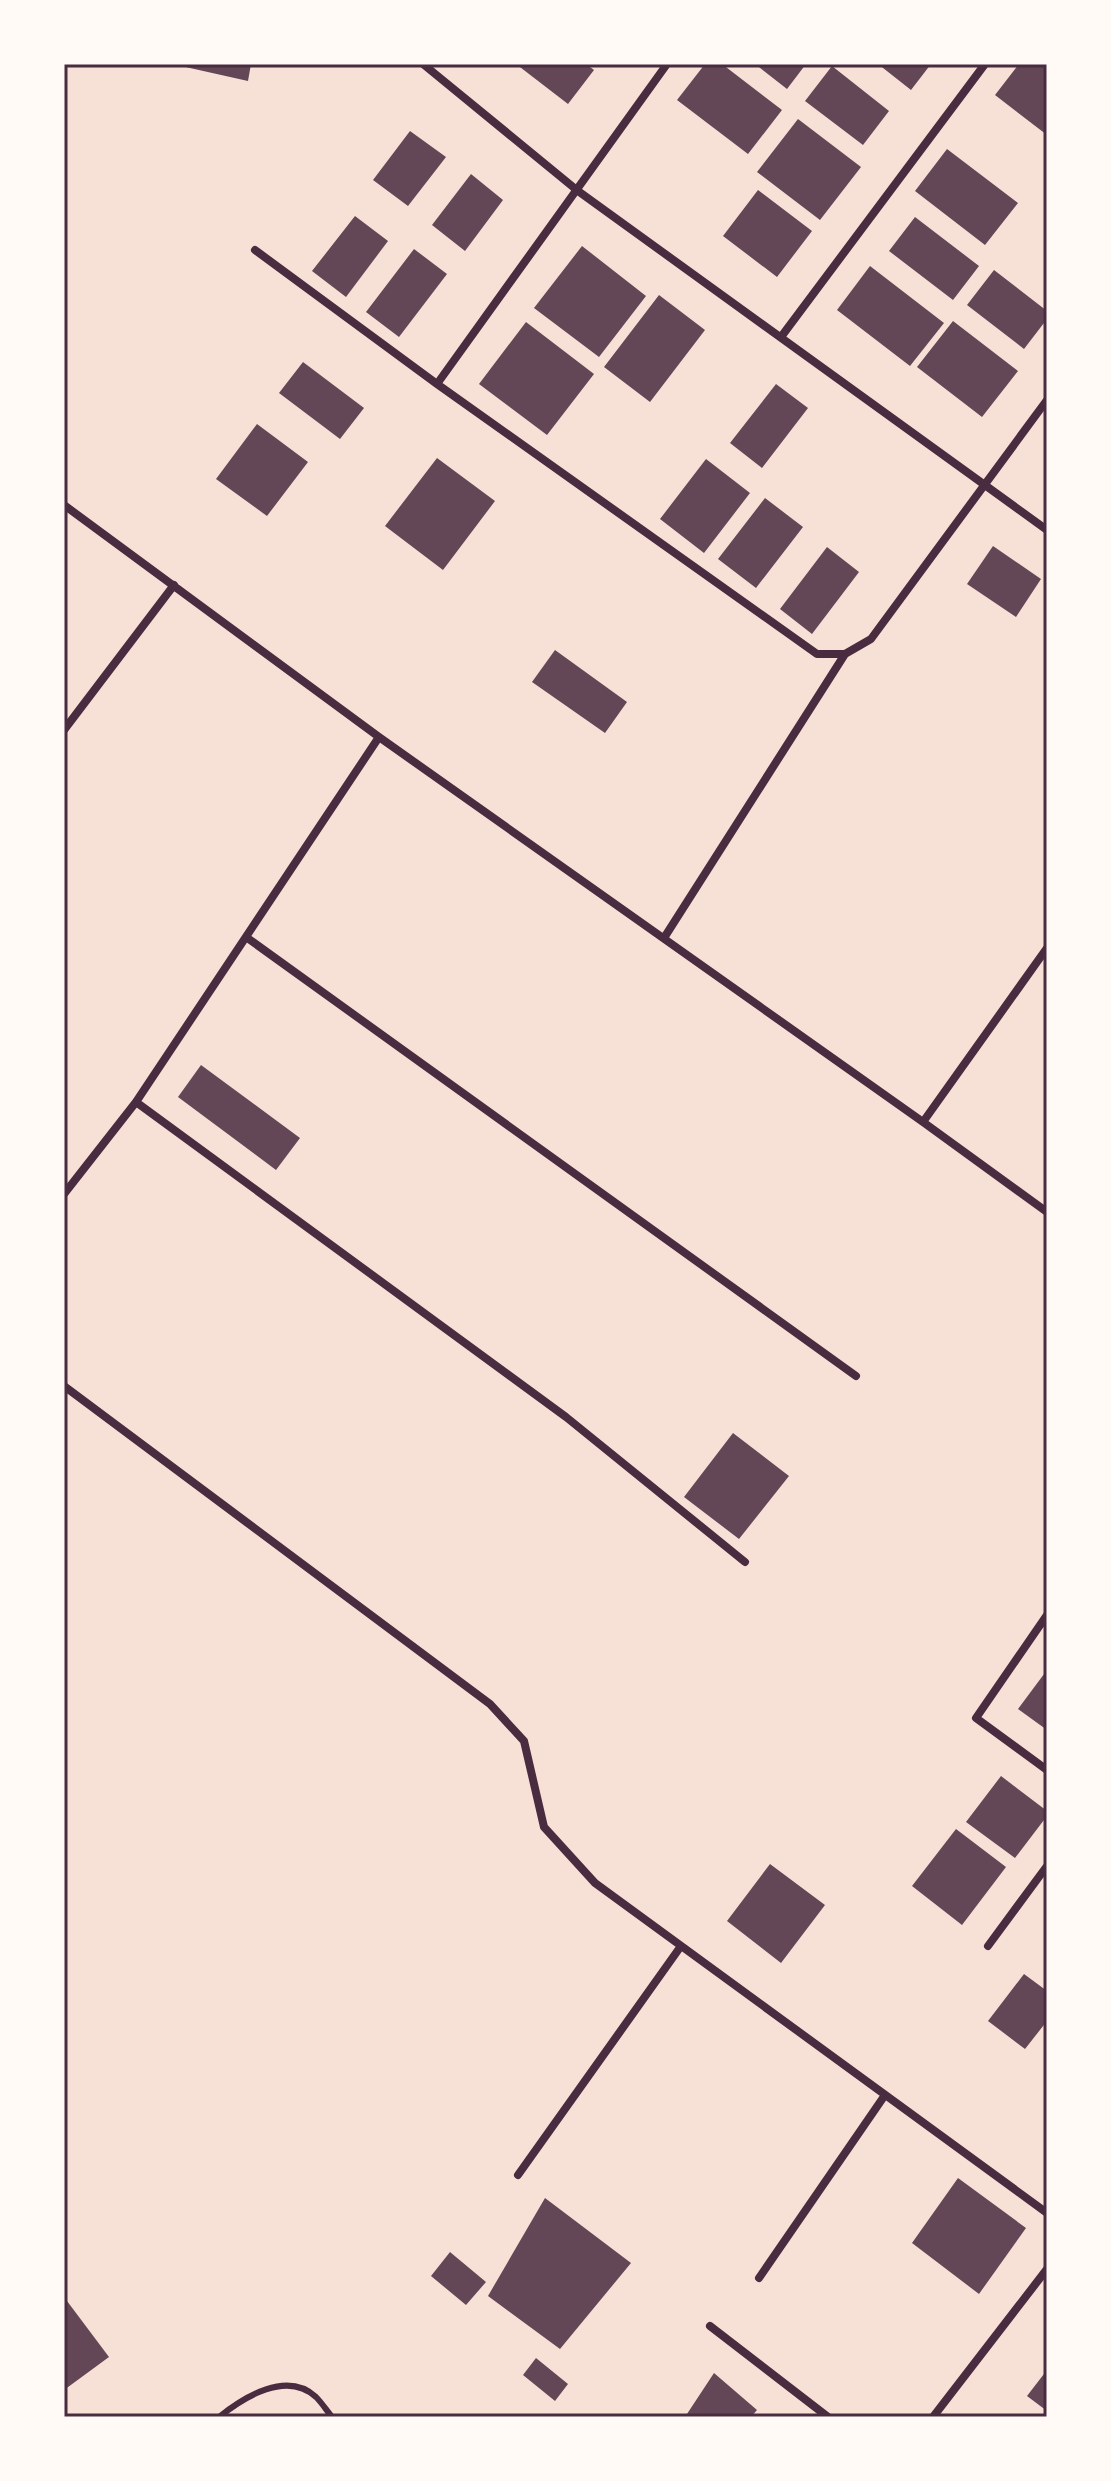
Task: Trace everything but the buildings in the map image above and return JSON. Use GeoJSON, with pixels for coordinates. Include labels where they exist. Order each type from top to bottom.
{"type":"FeatureCollection","features":[{"type":"Feature","properties":{"kind":"street"},"geometry":{"type":"LineString","coordinates":[[423,64],[578,191],[1047,530]]}},
{"type":"Feature","properties":{"kind":"street"},"geometry":{"type":"LineString","coordinates":[[437,384],[667,64]]}},
{"type":"Feature","properties":{"kind":"street"},"geometry":{"type":"LineString","coordinates":[[781,337],[985,64]]}},
{"type":"Feature","properties":{"kind":"street"},"geometry":{"type":"LineString","coordinates":[[255,250],[437,384],[817,654],[845,654]]}},
{"type":"Feature","properties":{"kind":"street"},"geometry":{"type":"LineString","coordinates":[[664,938],[845,654],[871,639],[1047,400]]}},
{"type":"Feature","properties":{"kind":"street"},"geometry":{"type":"LineString","coordinates":[[64,505],[379,737],[1047,1212]]}},
{"type":"Feature","properties":{"kind":"street"},"geometry":{"type":"LineString","coordinates":[[64,730],[174,585]]}},
{"type":"Feature","properties":{"kind":"street"},"geometry":{"type":"LineString","coordinates":[[64,1194],[136,1102],[379,737]]}},
{"type":"Feature","properties":{"kind":"street"},"geometry":{"type":"LineString","coordinates":[[246,937],[856,1376]]}},
{"type":"Feature","properties":{"kind":"street"},"geometry":{"type":"LineString","coordinates":[[923,1122],[1047,948]]}},
{"type":"Feature","properties":{"kind":"street"},"geometry":{"type":"LineString","coordinates":[[136,1102],[566,1417],[745,1562]]}},
{"type":"Feature","properties":{"kind":"street"},"geometry":{"type":"LineString","coordinates":[[64,1386],[490,1704],[524,1741],[544,1827],[595,1883],[1047,2213]]}},
{"type":"Feature","properties":{"kind":"street"},"geometry":{"type":"LineString","coordinates":[[1047,1615],[976,1718],[1047,1770]]}},
{"type":"Feature","properties":{"kind":"street"},"geometry":{"type":"LineString","coordinates":[[988,1946],[1047,1866]]}},
{"type":"Feature","properties":{"kind":"street"},"geometry":{"type":"LineString","coordinates":[[518,2175],[681,1946]]}},
{"type":"Feature","properties":{"kind":"street"},"geometry":{"type":"LineString","coordinates":[[759,2278],[885,2095]]}},
{"type":"Feature","properties":{"kind":"street"},"geometry":{"type":"LineString","coordinates":[[933,2417],[1047,2269]]}},
{"type":"Feature","properties":{"kind":"street"},"geometry":{"type":"LineString","coordinates":[[710,2326],[828,2417]]}},
{"type":"Feature","properties":{"kind":"street"},"geometry":{"type":"LineString","coordinates":[[809,2417],[816,2407]]}},
{"type":"Feature","properties":{"kind":"lane"},"geometry":{"type":"LineString","coordinates":[[219,2417],[238,2402],[278,2386],[298,2387],[315,2396],[332,2417]]}}]}
